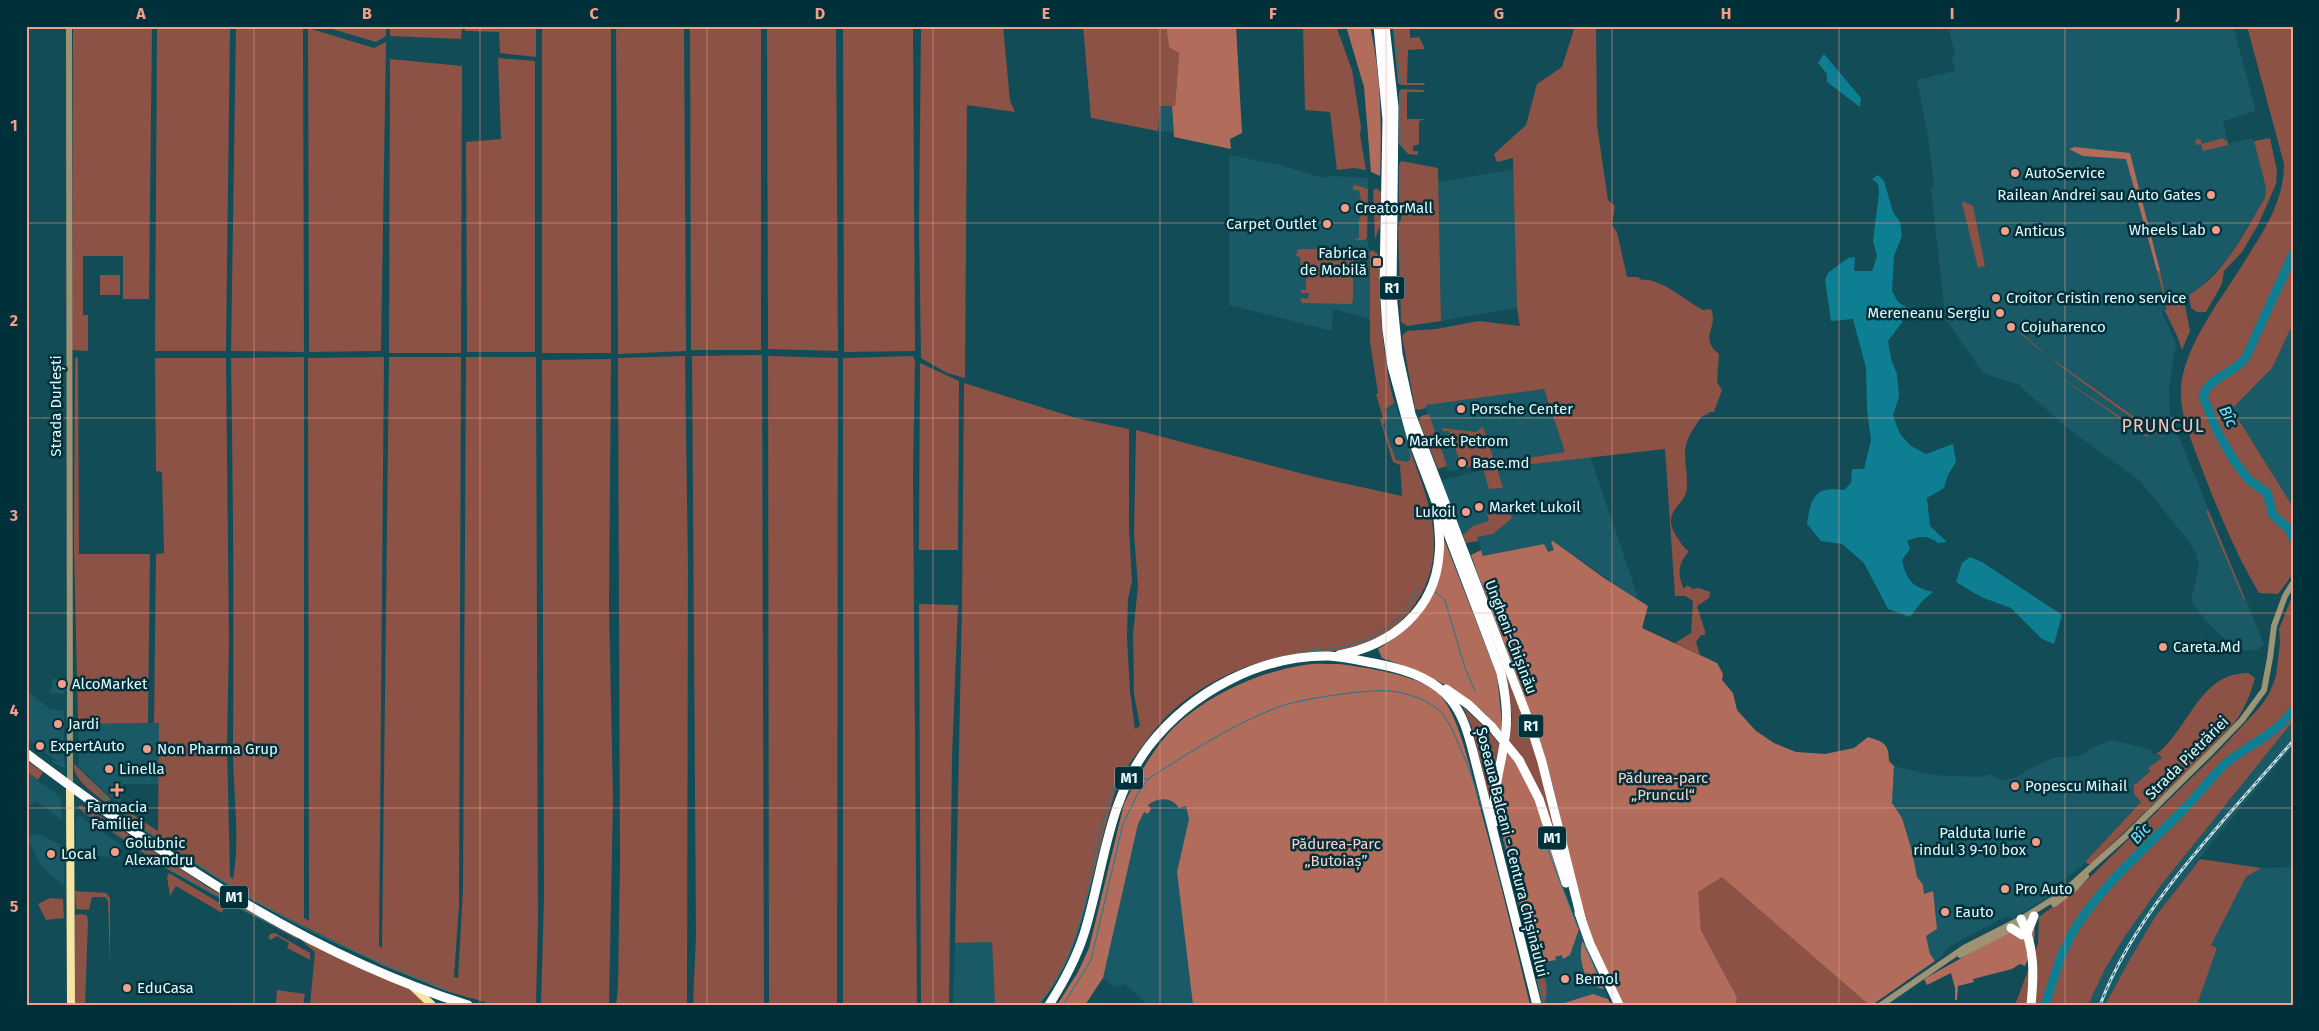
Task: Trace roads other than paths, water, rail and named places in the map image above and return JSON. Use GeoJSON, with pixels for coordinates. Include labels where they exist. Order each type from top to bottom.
{"type":"FeatureCollection","features":[{"type":"Feature","properties":{"kind":"highway","name":"R1"},"geometry":{"type":"LineString","coordinates":[[1378,26],[1385,78],[1387,118],[1384,283],[1387,330],[1392,366],[1401,404],[1436,501],[1456,541]]}},
{"type":"Feature","properties":{"kind":"highway","name":"R1"},"geometry":{"type":"LineString","coordinates":[[1385,26],[1394,107],[1392,272],[1398,354],[1411,414],[1456,541]]}},
{"type":"Feature","properties":{"kind":"highway"},"geometry":{"type":"LineString","coordinates":[[1330,656],[1352,652],[1388,638],[1405,626],[1418,610],[1433,584],[1440,553],[1436,501]]}},
{"type":"Feature","properties":{"kind":"highway","name":"Ungheni-Chișinău"},"geometry":{"type":"LineString","coordinates":[[1456,541],[1504,686],[1506,728],[1494,795],[1494,814],[1499,851]]}},
{"type":"Feature","properties":{"kind":"highway","name":"Ungheni-Chișinău"},"geometry":{"type":"LineString","coordinates":[[1456,541],[1530,724],[1542,762],[1581,918]]}},
{"type":"Feature","properties":{"kind":"highway","name":"Șoseaua Balcani - Centura Chișinăului"},"geometry":{"type":"LineString","coordinates":[[1048,1005],[1066,976],[1084,935],[1117,804],[1131,774],[1153,742],[1188,707],[1226,682],[1280,662],[1330,656],[1384,665],[1405,671],[1436,684],[1469,705],[1492,727],[1519,760],[1539,799],[1569,890],[1590,944],[1619,1005]]}},
{"type":"Feature","properties":{"kind":"highway","name":"Șoseaua Balcani - Centura Chișinăului"},"geometry":{"type":"LineString","coordinates":[[1436,684],[1452,701],[1466,726],[1537,1005]]}},
{"type":"Feature","properties":{"kind":"highway","name":"M1"},"geometry":{"type":"LineString","coordinates":[[26,753],[70,786],[211,883],[302,933],[409,983],[468,1005]]}},
{"type":"Feature","properties":{"kind":"highway"},"geometry":{"type":"LineString","coordinates":[[2025,934],[2034,916]]}},
{"type":"Feature","properties":{"kind":"highway"},"geometry":{"type":"LineString","coordinates":[[2018,923],[2025,934]]}},
{"type":"Feature","properties":{"kind":"highway"},"geometry":{"type":"LineString","coordinates":[[2018,923],[2025,934],[2033,961],[2031,1005]]}},
{"type":"Feature","properties":{"kind":"main road"},"geometry":{"type":"LineString","coordinates":[[70,786],[71,1005]]}},
{"type":"Feature","properties":{"kind":"main road"},"geometry":{"type":"LineString","coordinates":[[409,983],[432,1005]]}},
{"type":"Feature","properties":{"kind":"street","name":"Strada Durlești"},"geometry":{"type":"LineString","coordinates":[[69,26],[70,786]]}},
{"type":"Feature","properties":{"kind":"street","name":"Strada Pietrăriei"},"geometry":{"type":"LineString","coordinates":[[2018,923],[2060,895],[2092,867],[2242,720],[2264,690],[2274,626],[2285,596],[2293,583]]}},
{"type":"Feature","properties":{"kind":"street","name":"Strada Pietrăriei"},"geometry":{"type":"LineString","coordinates":[[1881,1005],[1947,960],[2034,916],[2062,899],[2083,880],[2092,867]]}},
{"type":"Feature","properties":{"kind":"waterway"},"geometry":{"type":"LineString","coordinates":[[1393,26],[1401,83]]}},
{"type":"Feature","properties":{"kind":"waterway"},"geometry":{"type":"LineString","coordinates":[[1401,92],[1402,147]]}},
{"type":"Feature","properties":{"kind":"waterway","name":"Bîc"},"geometry":{"type":"LineString","coordinates":[[2293,254],[2246,357],[2241,363],[2210,385],[2203,396],[2218,433],[2235,462],[2249,480],[2267,493],[2273,515],[2288,528],[2293,538]]}},
{"type":"Feature","properties":{"kind":"waterway"},"geometry":{"type":"LineString","coordinates":[[1299,652],[1337,648],[1370,638],[1396,619],[1408,605],[1419,587],[1427,588]]}},
{"type":"Feature","properties":{"kind":"waterway"},"geometry":{"type":"LineString","coordinates":[[1434,591],[1445,600],[1465,668],[1475,691]]}},
{"type":"Feature","properties":{"kind":"waterway"},"geometry":{"type":"LineString","coordinates":[[1138,778],[1148,779],[1227,731],[1278,707],[1350,693],[1390,691],[1411,695],[1425,701],[1442,713],[1453,731],[1478,795],[1502,885]]}},
{"type":"Feature","properties":{"kind":"waterway","name":"Bîc"},"geometry":{"type":"LineString","coordinates":[[2045,1005],[2066,945],[2076,927],[2099,896],[2189,804],[2225,764],[2278,727],[2293,710]]}},
{"type":"Feature","properties":{"kind":"waterway"},"geometry":{"type":"LineString","coordinates":[[53,761],[65,767]]}},
{"type":"Feature","properties":{"kind":"waterway"},"geometry":{"type":"LineString","coordinates":[[74,767],[112,804]]}},
{"type":"Feature","properties":{"kind":"waterway"},"geometry":{"type":"LineString","coordinates":[[1038,1005],[1056,981],[1070,954],[1087,896],[1108,805],[1118,777],[1122,778]]}},
{"type":"Feature","properties":{"kind":"waterway"},"geometry":{"type":"LineString","coordinates":[[1063,1005],[1091,960],[1123,824],[1137,795],[1148,779]]}},
{"type":"Feature","properties":{"kind":"waterway"},"geometry":{"type":"LineString","coordinates":[[1499,813],[1500,787]]}},
{"type":"Feature","properties":{"kind":"waterway"},"geometry":{"type":"LineString","coordinates":[[79,807],[170,870],[227,902],[293,935]]}},
{"type":"Feature","properties":{"kind":"waterway"},"geometry":{"type":"LineString","coordinates":[[122,813],[136,824]]}},
{"type":"Feature","properties":{"kind":"waterway"},"geometry":{"type":"LineString","coordinates":[[1499,820],[1532,954]]}},
{"type":"Feature","properties":{"kind":"waterway"},"geometry":{"type":"LineString","coordinates":[[1539,827],[1578,928]]}},
{"type":"Feature","properties":{"kind":"waterway"},"geometry":{"type":"LineString","coordinates":[[143,828],[223,882],[312,932],[366,957],[447,990]]}},
{"type":"Feature","properties":{"kind":"waterway"},"geometry":{"type":"LineString","coordinates":[[1584,943],[1603,986]]}},
{"type":"Feature","properties":{"kind":"waterway"},"geometry":{"type":"LineString","coordinates":[[1536,970],[1544,1002]]}},
{"type":"Feature","properties":{"kind":"waterway"},"geometry":{"type":"LineString","coordinates":[[1530,995],[1532,1005]]}},
{"type":"Feature","properties":{"kind":"railway"},"geometry":{"type":"LineString","coordinates":[[2100,1005],[2116,969],[2159,899],[2212,833],[2293,741]]}},
{"type":"Feature","properties":{"kind":"place","name":"AutoService"},"geometry":{"type":"Point","coordinates":[2015,173]}},
{"type":"Feature","properties":{"kind":"place","name":"Railean Andrei sau Auto Gates"},"geometry":{"type":"Point","coordinates":[2211,195]}},
{"type":"Feature","properties":{"kind":"place","name":"CreatorMall"},"geometry":{"type":"Point","coordinates":[1345,208]}},
{"type":"Feature","properties":{"kind":"place","name":"Carpet Outlet"},"geometry":{"type":"Point","coordinates":[1327,224]}},
{"type":"Feature","properties":{"kind":"place","name":"Wheels Lab"},"geometry":{"type":"Point","coordinates":[2216,230]}},
{"type":"Feature","properties":{"kind":"place","name":"Anticus"},"geometry":{"type":"Point","coordinates":[2005,231]}},
{"type":"Feature","properties":{"kind":"place","name":"Fabrica de Mobilă"},"geometry":{"type":"Point","coordinates":[1377,262]}},
{"type":"Feature","properties":{"kind":"place","name":"Croitor Cristin reno service"},"geometry":{"type":"Point","coordinates":[1996,298]}},
{"type":"Feature","properties":{"kind":"place","name":"Mereneanu Sergiu"},"geometry":{"type":"Point","coordinates":[2000,313]}},
{"type":"Feature","properties":{"kind":"place","name":"Cojuharenco"},"geometry":{"type":"Point","coordinates":[2011,327]}},
{"type":"Feature","properties":{"kind":"place","name":"Porsche Center"},"geometry":{"type":"Point","coordinates":[1461,409]}},
{"type":"Feature","properties":{"kind":"place","name":"Market Petrom"},"geometry":{"type":"Point","coordinates":[1399,441]}},
{"type":"Feature","properties":{"kind":"place","name":"Base.md"},"geometry":{"type":"Point","coordinates":[1462,463]}},
{"type":"Feature","properties":{"kind":"place","name":"Market Lukoil"},"geometry":{"type":"Point","coordinates":[1479,507]}},
{"type":"Feature","properties":{"kind":"place","name":"Lukoil"},"geometry":{"type":"Point","coordinates":[1466,512]}},
{"type":"Feature","properties":{"kind":"place","name":"Careta.Md"},"geometry":{"type":"Point","coordinates":[2163,647]}},
{"type":"Feature","properties":{"kind":"place","name":"AlcoMarket"},"geometry":{"type":"Point","coordinates":[62,684]}},
{"type":"Feature","properties":{"kind":"place","name":"Jardi"},"geometry":{"type":"Point","coordinates":[58,724]}},
{"type":"Feature","properties":{"kind":"place","name":"ExpertAuto"},"geometry":{"type":"Point","coordinates":[40,746]}},
{"type":"Feature","properties":{"kind":"place","name":"Non Pharma Grup"},"geometry":{"type":"Point","coordinates":[147,749]}},
{"type":"Feature","properties":{"kind":"place","name":"Linella"},"geometry":{"type":"Point","coordinates":[109,769]}},
{"type":"Feature","properties":{"kind":"place","name":"Popescu Mihail"},"geometry":{"type":"Point","coordinates":[2015,786]}},
{"type":"Feature","properties":{"kind":"place","name":"Farmacia Familiei"},"geometry":{"type":"Point","coordinates":[117,790]}},
{"type":"Feature","properties":{"kind":"place","name":"Palduta Iurie rindul 3 9-10 box"},"geometry":{"type":"Point","coordinates":[2036,842]}},
{"type":"Feature","properties":{"kind":"place","name":"Golubnic Alexandru"},"geometry":{"type":"Point","coordinates":[115,852]}},
{"type":"Feature","properties":{"kind":"place","name":"Local"},"geometry":{"type":"Point","coordinates":[51,854]}},
{"type":"Feature","properties":{"kind":"place","name":"Pro Auto"},"geometry":{"type":"Point","coordinates":[2005,889]}},
{"type":"Feature","properties":{"kind":"place","name":"Eauto"},"geometry":{"type":"Point","coordinates":[1945,912]}},
{"type":"Feature","properties":{"kind":"place","name":"Bemol"},"geometry":{"type":"Point","coordinates":[1565,979]}},
{"type":"Feature","properties":{"kind":"place","name":"EduCasa"},"geometry":{"type":"Point","coordinates":[127,988]}},
{"type":"Feature","properties":{"kind":"district","name":"PRUNCUL"},"geometry":{"type":"Point","coordinates":[2163,426]}},
{"type":"Feature","properties":{"kind":"park label","name":"Pădurea-parc „Pruncul“"},"geometry":{"type":"Point","coordinates":[1663,786]}},
{"type":"Feature","properties":{"kind":"park label","name":"Pădurea-Parc „Butoiaș”"},"geometry":{"type":"Point","coordinates":[1336,852]}}]}
